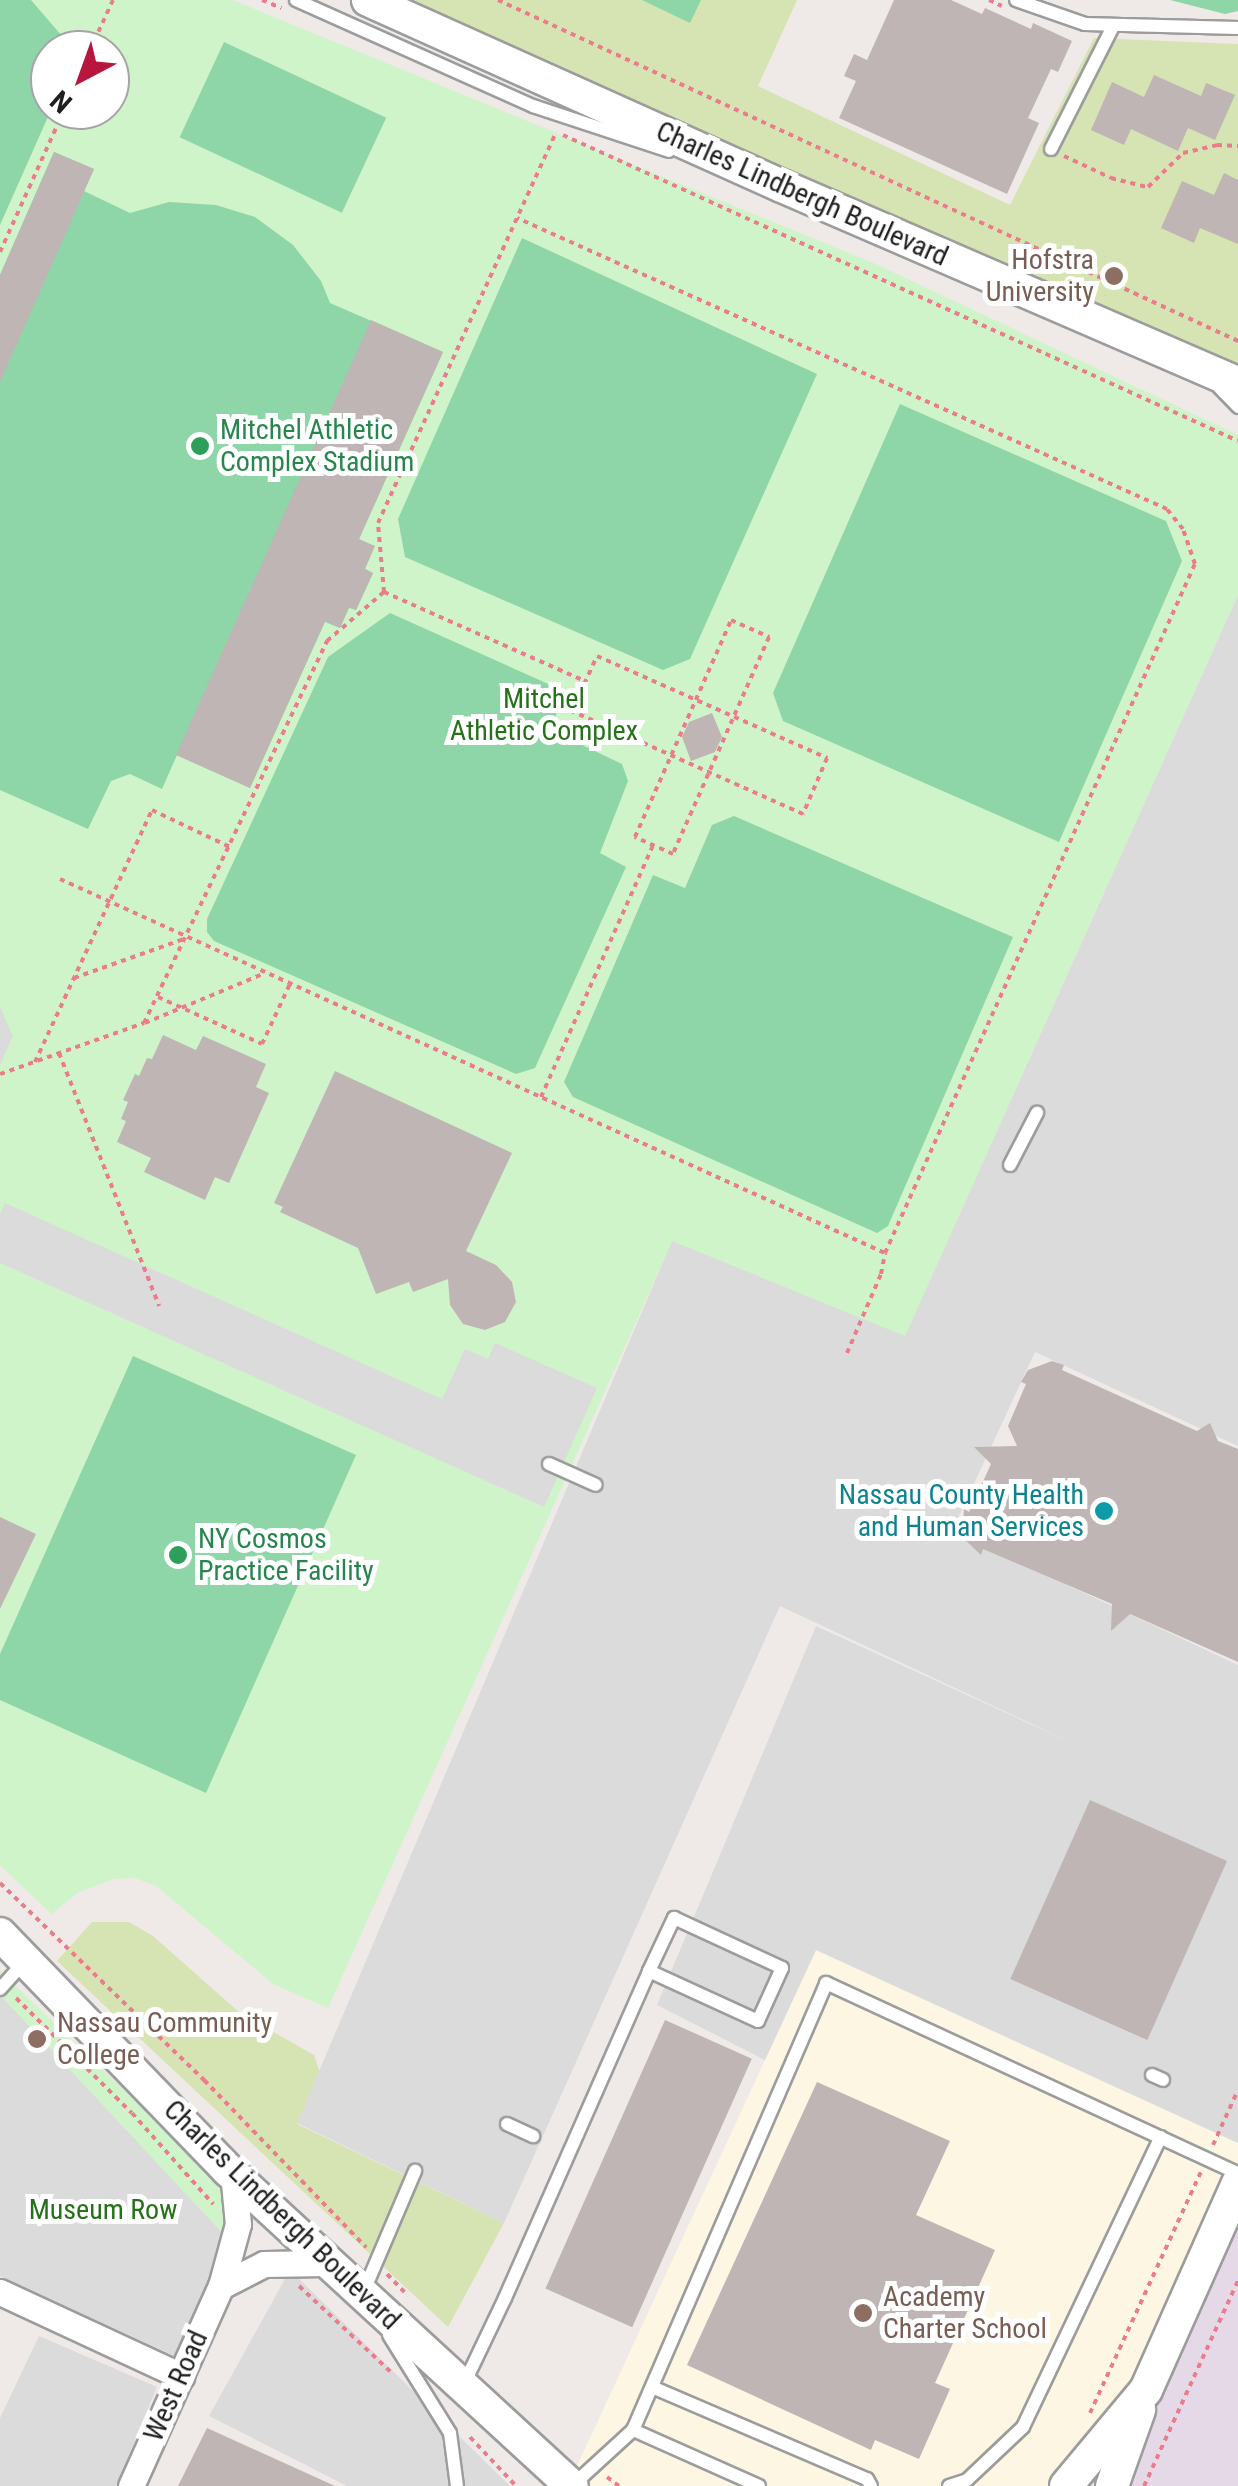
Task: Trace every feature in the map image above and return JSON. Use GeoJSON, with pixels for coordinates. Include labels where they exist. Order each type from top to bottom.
{"type":"FeatureCollection","features":[{"type":"Feature","properties":{"kind":"street","name":"Charles Lindbergh Boulevard"},"geometry":{"type":"LineString","coordinates":[[368,0],[782,186],[1238,383]]}},
{"type":"Feature","properties":{"kind":"street","name":"Charles Lindbergh Boulevard"},"geometry":{"type":"LineString","coordinates":[[0,1934],[326,2263],[463,2386],[579,2480]]}},
{"type":"Feature","properties":{"kind":"street","name":"West Road"},"geometry":{"type":"LineString","coordinates":[[131,2486],[222,2286],[238,2224],[234,2174]]}},
{"type":"Feature","properties":{"kind":"street"},"geometry":{"type":"LineString","coordinates":[[1112,2486],[1146,2390],[1238,2182]]}},
{"type":"Feature","properties":{"kind":"street"},"geometry":{"type":"LineString","coordinates":[[222,2286],[264,2264],[326,2263]]}},
{"type":"Feature","properties":{"kind":"street"},"geometry":{"type":"LineString","coordinates":[[0,2292],[181,2376]]}},
{"type":"Feature","properties":{"kind":"street"},"geometry":{"type":"LineString","coordinates":[[1066,2486],[1146,2390]]}},
{"type":"Feature","properties":{"kind":"lane"},"geometry":{"type":"LineString","coordinates":[[296,0],[564,119],[782,186]]}},
{"type":"Feature","properties":{"kind":"lane"},"geometry":{"type":"LineString","coordinates":[[1016,0],[1071,22],[1238,28]]}},
{"type":"Feature","properties":{"kind":"lane"},"geometry":{"type":"LineString","coordinates":[[1051,149],[1112,26]]}},
{"type":"Feature","properties":{"kind":"lane"},"geometry":{"type":"LineString","coordinates":[[1197,365],[1238,407]]}},
{"type":"Feature","properties":{"kind":"lane"},"geometry":{"type":"LineString","coordinates":[[1010,1165],[1037,1113]]}},
{"type":"Feature","properties":{"kind":"lane"},"geometry":{"type":"LineString","coordinates":[[549,1464],[596,1486]]}},
{"type":"Feature","properties":{"kind":"lane"},"geometry":{"type":"LineString","coordinates":[[463,2386],[649,1971],[674,1918],[782,1968],[758,2021],[649,1971]]}},
{"type":"Feature","properties":{"kind":"lane"},"geometry":{"type":"LineString","coordinates":[[0,1990],[26,1960]]}},
{"type":"Feature","properties":{"kind":"lane"},"geometry":{"type":"LineString","coordinates":[[579,2480],[633,2430],[826,1983],[1238,2173]]}},
{"type":"Feature","properties":{"kind":"lane"},"geometry":{"type":"LineString","coordinates":[[507,2124],[533,2136]]}},
{"type":"Feature","properties":{"kind":"lane"},"geometry":{"type":"LineString","coordinates":[[949,2486],[967,2480],[1023,2427],[1161,2137]]}},
{"type":"Feature","properties":{"kind":"lane"},"geometry":{"type":"LineString","coordinates":[[414,2171],[362,2295],[450,2433],[457,2486]]}},
{"type":"Feature","properties":{"kind":"lane"},"geometry":{"type":"LineString","coordinates":[[652,2387],[867,2479],[871,2486]]}},
{"type":"Feature","properties":{"kind":"lane"},"geometry":{"type":"LineString","coordinates":[[633,2430],[759,2486]]}},
{"type":"Feature","properties":{"kind":"path"},"geometry":{"type":"LineString","coordinates":[[99,30],[113,0]]}},
{"type":"Feature","properties":{"kind":"path"},"geometry":{"type":"LineString","coordinates":[[262,0],[297,16]]}},
{"type":"Feature","properties":{"kind":"path"},"geometry":{"type":"LineString","coordinates":[[498,0],[1238,340]]}},
{"type":"Feature","properties":{"kind":"path"},"geometry":{"type":"LineString","coordinates":[[0,252],[55,130]]}},
{"type":"Feature","properties":{"kind":"path"},"geometry":{"type":"LineString","coordinates":[[384,592],[378,522],[556,132],[1238,441]]}},
{"type":"Feature","properties":{"kind":"path"},"geometry":{"type":"LineString","coordinates":[[1051,149],[1111,178],[1148,187],[1183,153],[1217,144],[1238,146]]}},
{"type":"Feature","properties":{"kind":"path"},"geometry":{"type":"LineString","coordinates":[[517,218],[1167,509],[1183,529],[1196,564],[885,1253],[882,1274],[847,1353]]}},
{"type":"Feature","properties":{"kind":"path"},"geometry":{"type":"LineString","coordinates":[[384,592],[585,681]]}},
{"type":"Feature","properties":{"kind":"path"},"geometry":{"type":"LineString","coordinates":[[144,1023],[327,641],[384,592]]}},
{"type":"Feature","properties":{"kind":"path"},"geometry":{"type":"LineString","coordinates":[[731,620],[770,637],[734,717],[673,854],[634,836],[731,620]]}},
{"type":"Feature","properties":{"kind":"path"},"geometry":{"type":"LineString","coordinates":[[597,656],[695,700],[827,758],[803,814],[572,712],[597,656]]}},
{"type":"Feature","properties":{"kind":"path"},"geometry":{"type":"LineString","coordinates":[[35,1062],[152,810],[230,847]]}},
{"type":"Feature","properties":{"kind":"path"},"geometry":{"type":"LineString","coordinates":[[541,1097],[653,845]]}},
{"type":"Feature","properties":{"kind":"path"},"geometry":{"type":"LineString","coordinates":[[60,879],[885,1253]]}},
{"type":"Feature","properties":{"kind":"path"},"geometry":{"type":"LineString","coordinates":[[74,978],[187,938]]}},
{"type":"Feature","properties":{"kind":"path"},"geometry":{"type":"LineString","coordinates":[[0,1074],[144,1023],[265,973]]}},
{"type":"Feature","properties":{"kind":"path"},"geometry":{"type":"LineString","coordinates":[[158,997],[262,1044],[290,984]]}},
{"type":"Feature","properties":{"kind":"path"},"geometry":{"type":"LineString","coordinates":[[59,1053],[159,1306]]}},
{"type":"Feature","properties":{"kind":"path"},"geometry":{"type":"LineString","coordinates":[[0,1883],[204,2080],[418,2306]]}},
{"type":"Feature","properties":{"kind":"path"},"geometry":{"type":"LineString","coordinates":[[1085,2423],[1238,2090]]}},
{"type":"Feature","properties":{"kind":"path"},"geometry":{"type":"LineString","coordinates":[[1144,2486],[1238,2280]]}},
{"type":"Feature","properties":{"kind":"path"},"geometry":{"type":"LineString","coordinates":[[579,2480],[619,2486]]}},
{"type":"Feature","properties":{"kind":"shaded area"},"geometry":{"type":"Polygon","coordinates":[[[1238,595],[1238,1446],[1035,1352],[952,1531],[1238,1665],[1238,2143],[816,1950],[765,2060],[657,2005],[816,1626],[1083,1748],[780,1606],[504,2223],[297,2123],[672,1241],[905,1336],[1238,595]]]}},
{"type":"Feature","properties":{"kind":"shaded area"},"geometry":{"type":"Polygon","coordinates":[[[0,1007],[13,1036],[0,1065],[0,1007]]]}},
{"type":"Feature","properties":{"kind":"shaded area"},"geometry":{"type":"Polygon","coordinates":[[[5,1203],[442,1399],[465,1349],[488,1359],[495,1343],[597,1388],[544,1507],[0,1263],[0,1214],[5,1203]]]}},
{"type":"Feature","properties":{"kind":"shaded area"},"geometry":{"type":"Polygon","coordinates":[[[816,1950],[1238,2143],[1238,2196],[1150,2387],[1070,2486],[578,2486],[571,2479],[816,1950]]]}},
{"type":"Feature","properties":{"kind":"shaded area","name":"Museum Row"},"geometry":{"type":"Polygon","coordinates":[[[0,1995],[227,2238],[175,2356],[0,2276],[0,1995]]]}},
{"type":"Feature","properties":{"kind":"shaded area"},"geometry":{"type":"Polygon","coordinates":[[[1238,2196],[1238,2486],[1109,2486],[1238,2196]]]}},
{"type":"Feature","properties":{"kind":"shaded area"},"geometry":{"type":"Polygon","coordinates":[[[290,2270],[510,2486],[347,2486],[209,2416],[290,2270]]]}},
{"type":"Feature","properties":{"kind":"shaded area"},"geometry":{"type":"Polygon","coordinates":[[[39,2336],[157,2387],[116,2486],[0,2486],[0,2418],[39,2336]]]}},
{"type":"Feature","properties":{"kind":"green space","name":"Mitchel Athletic Complex"},"geometry":{"type":"Polygon","coordinates":[[[0,0],[233,0],[878,265],[1238,435],[1238,595],[905,1337],[672,1242],[328,2008],[273,1984],[156,1886],[135,1878],[114,1879],[79,1892],[51,1914],[0,1865],[0,0]]]}},
{"type":"Feature","properties":{"kind":"green space"},"geometry":{"type":"Polygon","coordinates":[[[0,0],[31,0],[57,30],[30,30],[30,130],[42,130],[0,225],[0,0]]]}},
{"type":"Feature","properties":{"kind":"green space","name":"Hofstra University"},"geometry":{"type":"Polygon","coordinates":[[[368,0],[797,0],[758,86],[1010,205],[1094,38],[1238,44],[1238,383],[368,0]]]}},
{"type":"Feature","properties":{"kind":"green space"},"geometry":{"type":"Polygon","coordinates":[[[642,0],[701,0],[690,23],[642,0]]]}},
{"type":"Feature","properties":{"kind":"green space"},"geometry":{"type":"Polygon","coordinates":[[[1170,0],[1238,0],[1238,11],[1225,14],[1170,0]]]}},
{"type":"Feature","properties":{"kind":"green space"},"geometry":{"type":"Polygon","coordinates":[[[224,42],[386,118],[342,213],[180,137],[224,42]]]}},
{"type":"Feature","properties":{"kind":"green space","name":"Mitchel Athletic Complex Stadium"},"geometry":{"type":"Polygon","coordinates":[[[54,152],[94,169],[84,191],[130,213],[169,202],[216,205],[255,217],[293,245],[321,281],[330,303],[443,352],[359,539],[365,569],[373,573],[356,610],[349,608],[340,628],[325,622],[250,788],[177,755],[162,789],[130,774],[111,781],[88,829],[0,790],[0,275],[54,152]]]}},
{"type":"Feature","properties":{"kind":"green space"},"geometry":{"type":"Polygon","coordinates":[[[522,238],[817,374],[690,659],[663,670],[405,557],[398,519],[522,238]]]}},
{"type":"Feature","properties":{"kind":"green space"},"geometry":{"type":"Polygon","coordinates":[[[900,404],[1166,521],[1182,561],[1059,842],[783,721],[773,693],[900,404]]]}},
{"type":"Feature","properties":{"kind":"green space"},"geometry":{"type":"Polygon","coordinates":[[[390,613],[564,691],[551,730],[622,764],[628,781],[600,853],[626,867],[535,1068],[516,1074],[214,941],[207,932],[207,919],[328,657],[390,613]]]}},
{"type":"Feature","properties":{"kind":"green space"},"geometry":{"type":"Polygon","coordinates":[[[734,816],[1013,937],[888,1226],[877,1233],[573,1097],[564,1082],[653,875],[685,888],[712,825],[734,816]]]}},
{"type":"Feature","properties":{"kind":"green space","name":"NY Cosmos Practice Facility"},"geometry":{"type":"Polygon","coordinates":[[[133,1356],[356,1455],[206,1793],[0,1700],[0,1654],[133,1356]]]}},
{"type":"Feature","properties":{"kind":"green space"},"geometry":{"type":"Polygon","coordinates":[[[92,1922],[129,1922],[153,1936],[240,2013],[314,2055],[320,2073],[297,2124],[504,2223],[448,2327],[57,1961],[92,1922]]]}},
{"type":"Feature","properties":{"kind":"green space","name":"Museum Row"},"geometry":{"type":"Polygon","coordinates":[[[0,1971],[223,2185],[227,2238],[175,2356],[0,2276],[0,1971]]]}},
{"type":"Feature","properties":{"kind":"building"},"geometry":{"type":"Polygon","coordinates":[[[894,0],[951,0],[982,14],[985,8],[1031,29],[1033,23],[1072,41],[1058,72],[1051,69],[1028,118],[1039,123],[1007,194],[839,118],[856,81],[844,76],[854,54],[867,60],[894,0]]]}},
{"type":"Feature","properties":{"kind":"building"},"geometry":{"type":"Polygon","coordinates":[[[1154,75],[1201,96],[1206,83],[1235,95],[1215,140],[1188,128],[1178,151],[1131,129],[1124,145],[1091,130],[1112,82],[1144,97],[1154,75]]]}},
{"type":"Feature","properties":{"kind":"building"},"geometry":{"type":"Polygon","coordinates":[[[54,152],[94,169],[0,382],[0,275],[54,152]]]}},
{"type":"Feature","properties":{"kind":"building"},"geometry":{"type":"Polygon","coordinates":[[[1224,173],[1238,180],[1238,244],[1200,228],[1194,243],[1161,228],[1182,181],[1214,195],[1224,173]]]}},
{"type":"Feature","properties":{"kind":"building"},"geometry":{"type":"Polygon","coordinates":[[[371,320],[443,352],[359,539],[375,546],[365,569],[373,573],[356,610],[349,607],[340,628],[325,621],[250,788],[176,755],[371,320]]]}},
{"type":"Feature","properties":{"kind":"building"},"geometry":{"type":"Polygon","coordinates":[[[712,713],[722,737],[715,752],[691,761],[682,737],[689,722],[712,713]]]}},
{"type":"Feature","properties":{"kind":"building"},"geometry":{"type":"Polygon","coordinates":[[[163,1035],[196,1050],[203,1036],[266,1064],[256,1087],[269,1093],[229,1183],[215,1177],[205,1200],[144,1172],[151,1158],[117,1142],[126,1121],[121,1119],[128,1102],[123,1100],[135,1074],[139,1076],[147,1058],[152,1059],[163,1035]]]}},
{"type":"Feature","properties":{"kind":"building"},"geometry":{"type":"Polygon","coordinates":[[[335,1071],[512,1153],[466,1251],[496,1265],[512,1282],[516,1302],[505,1322],[485,1330],[463,1324],[450,1305],[448,1279],[413,1292],[409,1282],[376,1294],[358,1248],[280,1212],[283,1207],[274,1203],[335,1071]]]}},
{"type":"Feature","properties":{"kind":"building","name":"Nassau County Health and Human Services"},"geometry":{"type":"Polygon","coordinates":[[[1052,1361],[1064,1365],[1062,1370],[1197,1431],[1210,1423],[1218,1441],[1238,1449],[1238,1662],[1130,1614],[1111,1631],[1112,1604],[983,1549],[981,1555],[962,1537],[964,1509],[969,1512],[991,1464],[974,1447],[1017,1446],[1008,1426],[1026,1384],[1021,1382],[1028,1370],[1052,1361]]]}},
{"type":"Feature","properties":{"kind":"building"},"geometry":{"type":"Polygon","coordinates":[[[0,1517],[36,1534],[0,1609],[0,1517]]]}},
{"type":"Feature","properties":{"kind":"building"},"geometry":{"type":"Polygon","coordinates":[[[1090,1800],[1227,1861],[1147,2040],[1010,1979],[1090,1800]]]}},
{"type":"Feature","properties":{"kind":"building"},"geometry":{"type":"Polygon","coordinates":[[[665,2020],[752,2059],[632,2327],[545,2289],[665,2020]]]}},
{"type":"Feature","properties":{"kind":"building"},"geometry":{"type":"Polygon","coordinates":[[[817,2082],[950,2141],[916,2215],[995,2250],[935,2383],[950,2389],[919,2459],[875,2440],[871,2450],[687,2365],[817,2082]]]}},
{"type":"Feature","properties":{"kind":"building"},"geometry":{"type":"Polygon","coordinates":[[[207,2428],[335,2486],[178,2486],[207,2428]]]}},
{"type":"Feature","properties":{"kind":"place","name":"Hofstra University"},"geometry":{"type":"Point","coordinates":[1114,276]}},
{"type":"Feature","properties":{"kind":"place","name":"Mitchel Athletic Complex Stadium"},"geometry":{"type":"Point","coordinates":[200,446]}},
{"type":"Feature","properties":{"kind":"place","name":"Nassau County Health and Human Services"},"geometry":{"type":"Point","coordinates":[1104,1511]}},
{"type":"Feature","properties":{"kind":"place","name":"NY Cosmos Practice Facility"},"geometry":{"type":"Point","coordinates":[178,1555]}},
{"type":"Feature","properties":{"kind":"place","name":"Nassau Community College"},"geometry":{"type":"Point","coordinates":[37,2039]}},
{"type":"Feature","properties":{"kind":"place","name":"Academy Charter School"},"geometry":{"type":"Point","coordinates":[863,2313]}}]}
